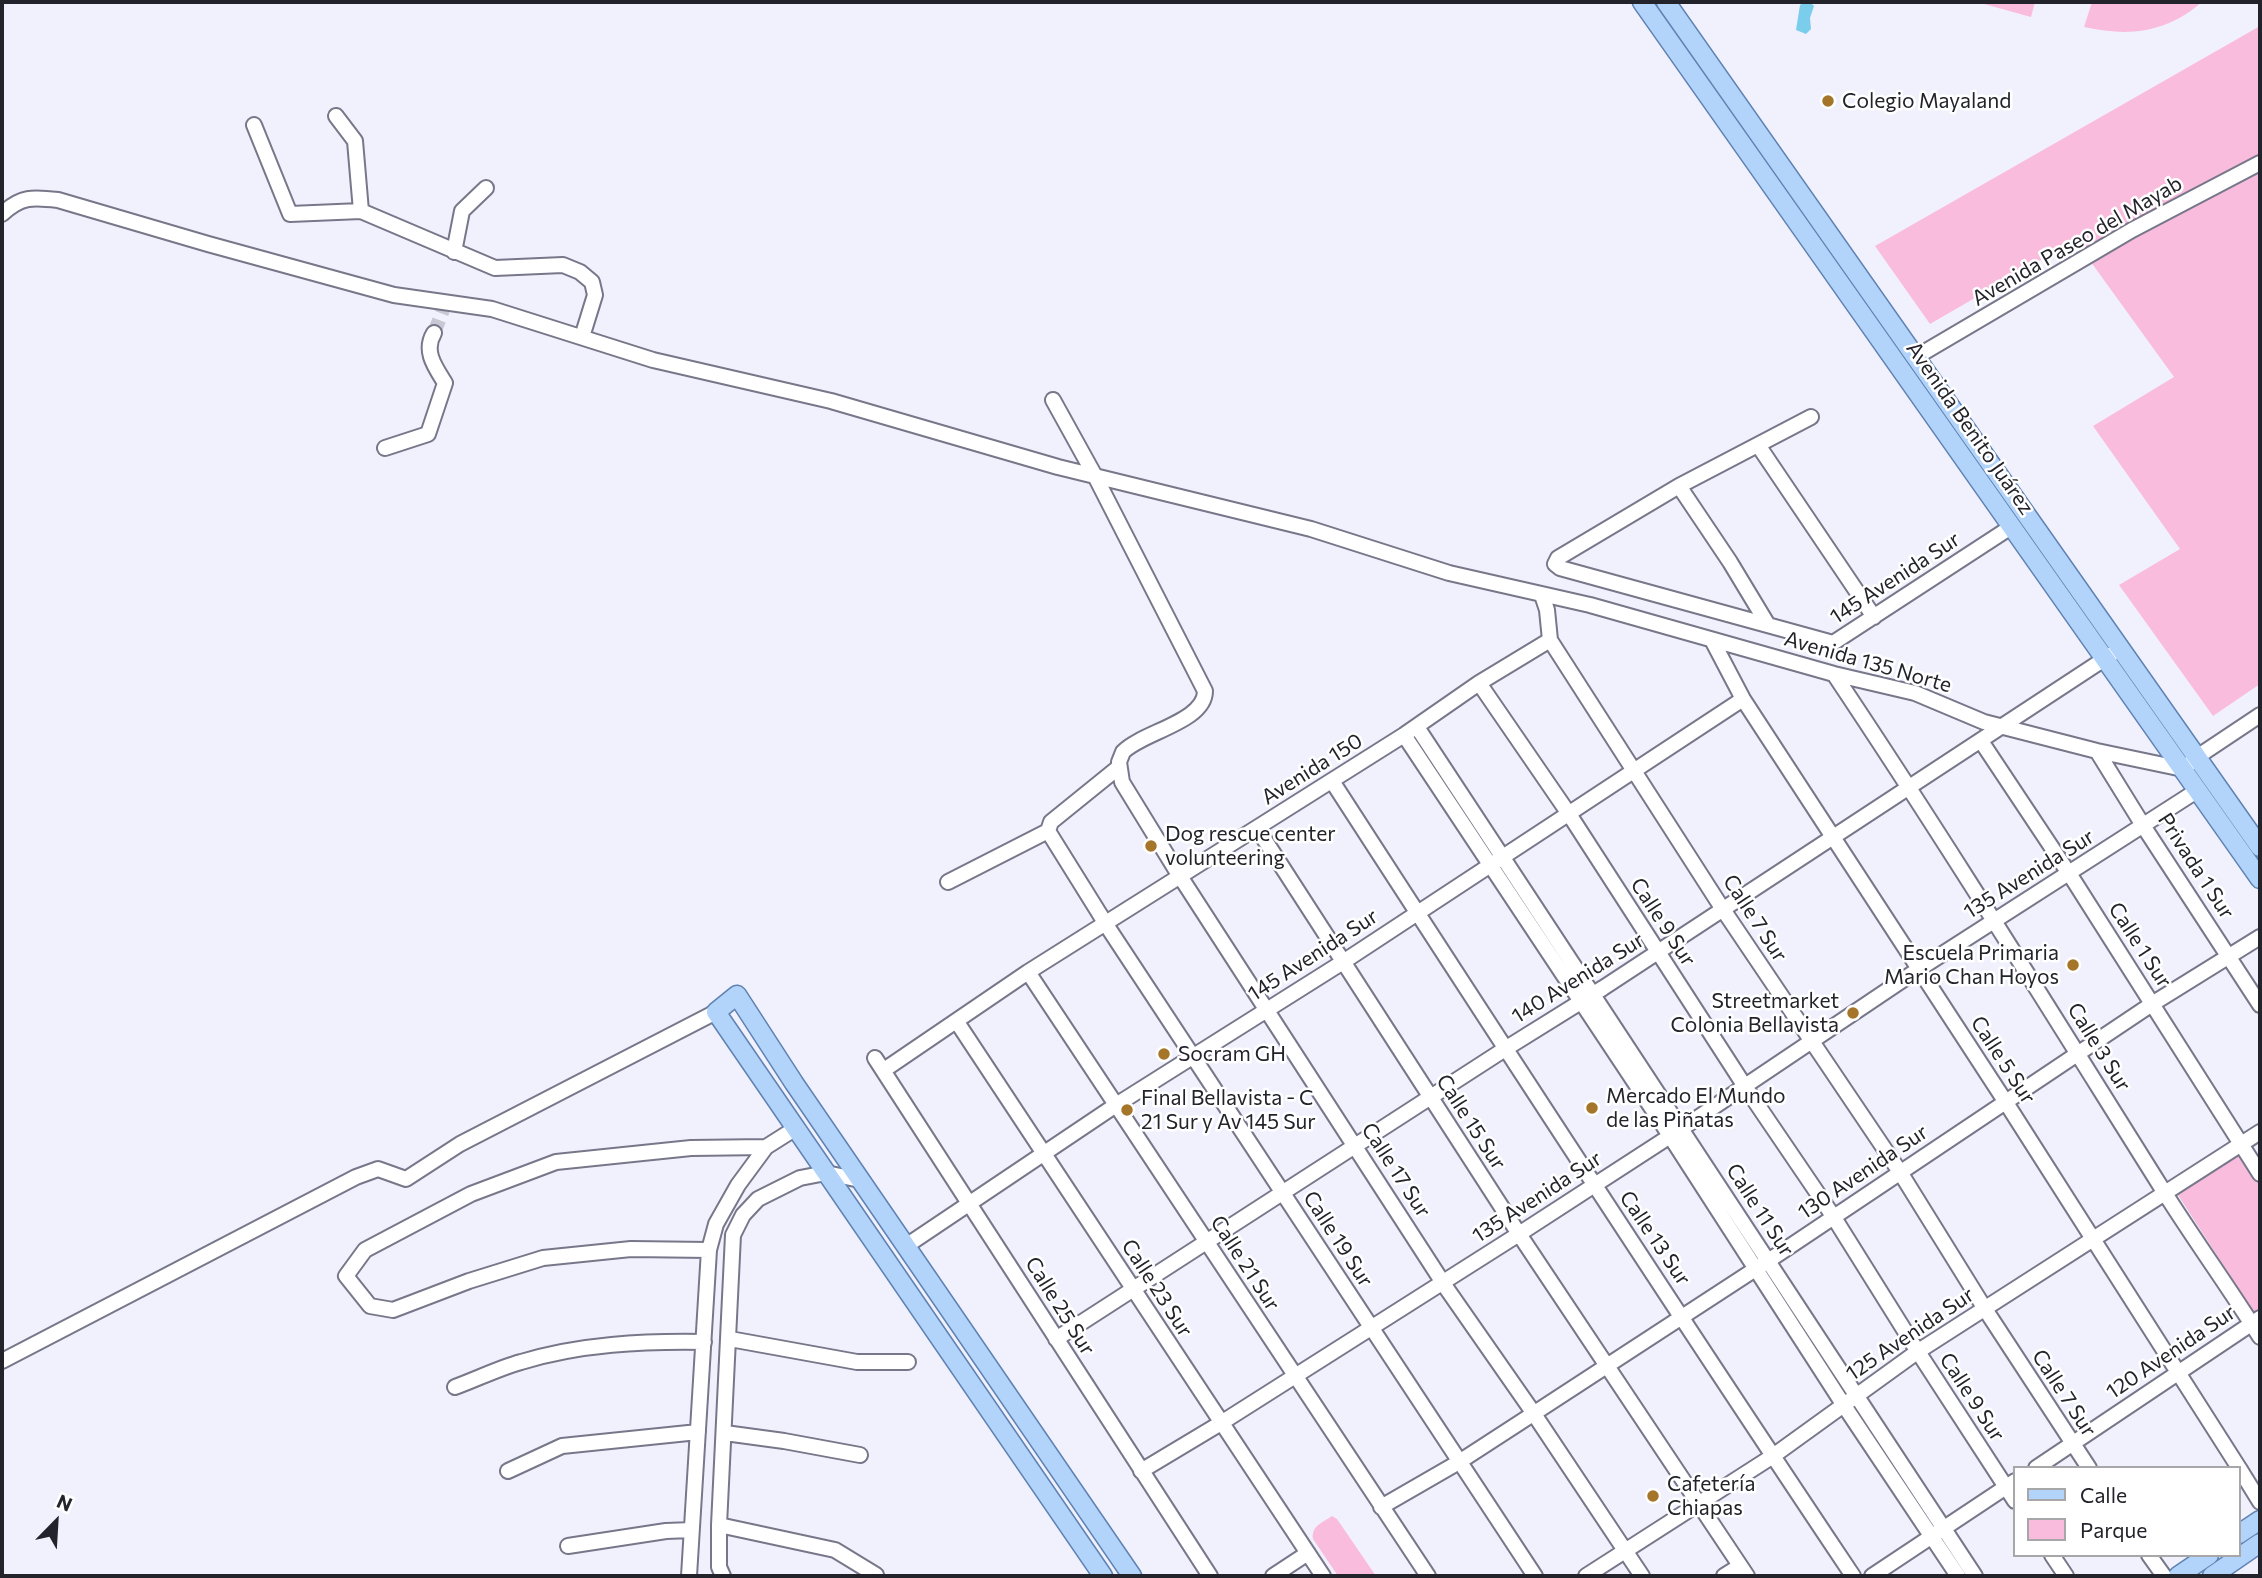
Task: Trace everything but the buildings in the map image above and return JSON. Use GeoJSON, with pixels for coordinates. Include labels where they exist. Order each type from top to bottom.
{"type":"FeatureCollection","features":[{"type":"Feature","properties":{"kind":"main road","name":"Avenida Benito Juárez"},"geometry":{"type":"LineString","coordinates":[[1642,2],[2011,527],[2113,653]]}},
{"type":"Feature","properties":{"kind":"main road","name":"Avenida Benito Juárez"},"geometry":{"type":"LineString","coordinates":[[1666,2],[1916,357],[2113,653],[2190,763],[2260,847]]}},
{"type":"Feature","properties":{"kind":"main road","name":"Avenida Benito Juárez"},"geometry":{"type":"LineString","coordinates":[[2190,763],[2199,790],[2260,879]]}},
{"type":"Feature","properties":{"kind":"main road"},"geometry":{"type":"LineString","coordinates":[[1102,1576],[716,1012],[737,995],[860,1180],[1132,1576]]}},
{"type":"Feature","properties":{"kind":"main road"},"geometry":{"type":"LineString","coordinates":[[1004,1433],[1020,1412]]}},
{"type":"Feature","properties":{"kind":"main road"},"geometry":{"type":"LineString","coordinates":[[2241,1533],[2260,1520]]}},
{"type":"Feature","properties":{"kind":"main road"},"geometry":{"type":"LineString","coordinates":[[2241,1556],[2260,1543]]}},
{"type":"Feature","properties":{"kind":"main road"},"geometry":{"type":"LineString","coordinates":[[2178,1576],[2206,1557]]}},
{"type":"Feature","properties":{"kind":"main road"},"geometry":{"type":"LineString","coordinates":[[2212,1576],[2240,1557]]}},
{"type":"Feature","properties":{"kind":"street"},"geometry":{"type":"LineString","coordinates":[[336,116],[355,141],[361,211]]}},
{"type":"Feature","properties":{"kind":"street"},"geometry":{"type":"LineString","coordinates":[[254,125],[290,214],[361,211],[495,268],[563,265],[580,272],[592,282],[596,295],[582,337]]}},
{"type":"Feature","properties":{"kind":"street","name":"Avenida Paseo del Mayab"},"geometry":{"type":"LineString","coordinates":[[1916,357],[2132,230],[2260,163]]}},
{"type":"Feature","properties":{"kind":"street"},"geometry":{"type":"LineString","coordinates":[[454,252],[462,211],[486,188]]}},
{"type":"Feature","properties":{"kind":"street","name":"Avenida 135 Norte"},"geometry":{"type":"LineString","coordinates":[[2,214],[18,202],[33,197],[58,200],[394,295],[445,306],[492,309],[653,360],[831,401],[1095,476],[1311,529],[1448,573],[1590,605],[1834,674],[1915,694],[1984,722],[2097,751],[2190,763]]}},
{"type":"Feature","properties":{"kind":"street"},"geometry":{"type":"LineString","coordinates":[[385,448],[428,434],[445,383],[430,359],[429,340],[434,333]]}},
{"type":"Feature","properties":{"kind":"street"},"geometry":{"type":"LineString","coordinates":[[948,882],[1048,831],[1051,822],[1121,775],[1120,757],[1127,748],[1194,712],[1204,702],[1205,691],[1053,400]]}},
{"type":"Feature","properties":{"kind":"street"},"geometry":{"type":"LineString","coordinates":[[1768,625],[1679,486],[1811,417]]}},
{"type":"Feature","properties":{"kind":"street"},"geometry":{"type":"LineString","coordinates":[[1758,445],[1874,617]]}},
{"type":"Feature","properties":{"kind":"street","name":"145 Avenida Sur"},"geometry":{"type":"LineString","coordinates":[[1679,486],[1558,558],[1555,564],[1560,568],[1833,643],[2011,527]]}},
{"type":"Feature","properties":{"kind":"street","name":"Calle 7 Sur"},"geometry":{"type":"LineString","coordinates":[[1542,595],[1547,610],[1550,640],[1722,908],[1900,1172],[1984,1309],[2088,1466]]}},
{"type":"Feature","properties":{"kind":"street","name":"Calle 5 Sur"},"geometry":{"type":"LineString","coordinates":[[1712,639],[1743,699],[2005,1101],[2238,1466]]}},
{"type":"Feature","properties":{"kind":"street","name":"Avenida 150"},"geometry":{"type":"LineString","coordinates":[[879,1064],[957,1022],[1028,972],[1550,640]]}},
{"type":"Feature","properties":{"kind":"street","name":"140 Avenida Sur"},"geometry":{"type":"LineString","coordinates":[[1056,1339],[1505,1049],[1587,999],[2113,653]]}},
{"type":"Feature","properties":{"kind":"street","name":"Calle 3 Sur"},"geometry":{"type":"LineString","coordinates":[[1834,674],[1910,787],[2166,1194],[2256,1321],[2260,1337]]}},
{"type":"Feature","properties":{"kind":"street","name":"Calle 9 Sur"},"geometry":{"type":"LineString","coordinates":[[1479,683],[1569,814],[1657,953],[1833,1216],[1917,1352],[2011,1485]]}},
{"type":"Feature","properties":{"kind":"street","name":"145 Avenida Sur"},"geometry":{"type":"LineString","coordinates":[[905,1246],[1116,1105],[1343,962],[1569,814],[1634,768],[1743,699]]}},
{"type":"Feature","properties":{"kind":"street"},"geometry":{"type":"LineString","coordinates":[[2190,763],[2260,715]]}},
{"type":"Feature","properties":{"kind":"street","name":"Calle 11 Sur"},"geometry":{"type":"LineString","coordinates":[[1417,727],[1497,862],[1849,1400],[1939,1532],[1975,1576]]}},
{"type":"Feature","properties":{"kind":"street","name":"Calle 11 Sur"},"geometry":{"type":"LineString","coordinates":[[1404,735],[1497,862]]}},
{"type":"Feature","properties":{"kind":"street","name":"Calle 1 Sur"},"geometry":{"type":"LineString","coordinates":[[1981,741],[2260,1174]]}},
{"type":"Feature","properties":{"kind":"street","name":"Privada 1 Sur"},"geometry":{"type":"LineString","coordinates":[[2097,751],[2260,1005]]}},
{"type":"Feature","properties":{"kind":"street","name":"Calle 17 Sur"},"geometry":{"type":"LineString","coordinates":[[1121,775],[1179,875],[1266,1010],[1443,1282],[1642,1576]]}},
{"type":"Feature","properties":{"kind":"street","name":"Calle 13 Sur"},"geometry":{"type":"LineString","coordinates":[[1332,781],[1594,1186],[1853,1576]]}},
{"type":"Feature","properties":{"kind":"street","name":"135 Avenida Sur"},"geometry":{"type":"LineString","coordinates":[[1141,1471],[1222,1423],[1594,1186],[1919,969],[2199,790]]}},
{"type":"Feature","properties":{"kind":"street","name":"Calle 15 Sur"},"geometry":{"type":"LineString","coordinates":[[1257,828],[1430,1098],[1743,1571]]}},
{"type":"Feature","properties":{"kind":"street"},"geometry":{"type":"LineString","coordinates":[[1048,831],[1106,923]]}},
{"type":"Feature","properties":{"kind":"street","name":"Calle 19 Sur"},"geometry":{"type":"LineString","coordinates":[[1106,923],[1535,1576]]}},
{"type":"Feature","properties":{"kind":"street","name":"130 Avenida Sur"},"geometry":{"type":"LineString","coordinates":[[1381,1507],[1459,1462],[1608,1366],[2152,1004],[2260,937]]}},
{"type":"Feature","properties":{"kind":"street","name":"Calle 21 Sur"},"geometry":{"type":"LineString","coordinates":[[1028,972],[1428,1576]]}},
{"type":"Feature","properties":{"kind":"street"},"geometry":{"type":"LineString","coordinates":[[2,1361],[356,1177],[378,1169],[407,1179],[472,1138],[716,1012]]}},
{"type":"Feature","properties":{"kind":"street","name":"Calle 23 Sur"},"geometry":{"type":"LineString","coordinates":[[957,1022],[1323,1576]]}},
{"type":"Feature","properties":{"kind":"street","name":"Calle 25 Sur"},"geometry":{"type":"LineString","coordinates":[[879,1064],[1210,1576]]}},
{"type":"Feature","properties":{"kind":"street"},"geometry":{"type":"LineString","coordinates":[[689,1576],[709,1250],[716,1224],[738,1185],[766,1147],[796,1128]]}},
{"type":"Feature","properties":{"kind":"street","name":"125 Avenida Sur"},"geometry":{"type":"LineString","coordinates":[[1586,1576],[1773,1456],[1917,1352],[2260,1132]]}},
{"type":"Feature","properties":{"kind":"street"},"geometry":{"type":"LineString","coordinates":[[709,1250],[631,1249],[543,1258],[468,1281],[393,1310],[370,1306],[346,1276],[365,1250],[471,1194],[556,1162],[691,1147],[766,1147]]}},
{"type":"Feature","properties":{"kind":"street"},"geometry":{"type":"LineString","coordinates":[[723,1576],[719,1567],[719,1525],[733,1235],[743,1215],[758,1199],[800,1178],[826,1172],[860,1180]]}},
{"type":"Feature","properties":{"kind":"street","name":"120 Avenida Sur"},"geometry":{"type":"LineString","coordinates":[[2039,1466],[2256,1321]]}},
{"type":"Feature","properties":{"kind":"street"},"geometry":{"type":"LineString","coordinates":[[730,1339],[857,1362],[908,1362]]}},
{"type":"Feature","properties":{"kind":"street"},"geometry":{"type":"LineString","coordinates":[[455,1387],[521,1362],[584,1349],[650,1341],[704,1342]]}},
{"type":"Feature","properties":{"kind":"street"},"geometry":{"type":"LineString","coordinates":[[508,1471],[562,1446],[698,1432]]}},
{"type":"Feature","properties":{"kind":"street"},"geometry":{"type":"LineString","coordinates":[[724,1433],[859,1455]]}},
{"type":"Feature","properties":{"kind":"street","name":"Calle 5 Sur"},"geometry":{"type":"LineString","coordinates":[[2241,1471],[2260,1502]]}},
{"type":"Feature","properties":{"kind":"street"},"geometry":{"type":"LineString","coordinates":[[1872,1576],[2011,1485]]}},
{"type":"Feature","properties":{"kind":"street"},"geometry":{"type":"LineString","coordinates":[[719,1525],[835,1550],[876,1574]]}},
{"type":"Feature","properties":{"kind":"street"},"geometry":{"type":"LineString","coordinates":[[568,1546],[635,1535],[691,1530]]}},
{"type":"Feature","properties":{"kind":"street","name":"Calle 11 Sur"},"geometry":{"type":"LineString","coordinates":[[1939,1532],[1958,1576]]}},
{"type":"Feature","properties":{"kind":"street"},"geometry":{"type":"LineString","coordinates":[[1273,1576],[1308,1553]]}},
{"type":"Feature","properties":{"kind":"street"},"geometry":{"type":"LineString","coordinates":[[2053,1557],[2066,1576]]}},
{"type":"Feature","properties":{"kind":"street"},"geometry":{"type":"LineString","coordinates":[[2150,1557],[2164,1576]]}},
{"type":"Feature","properties":{"kind":"street"},"geometry":{"type":"LineString","coordinates":[[1724,1576],[1743,1571]]}},
{"type":"Feature","properties":{"kind":"green space"},"geometry":{"type":"Polygon","coordinates":[[[1652,2],[1659,2],[1819,234],[1814,235],[1652,2]]]}},
{"type":"Feature","properties":{"kind":"green space"},"geometry":{"type":"Polygon","coordinates":[[[1984,2],[2035,2],[2031,17],[1984,2]]]}},
{"type":"Feature","properties":{"kind":"green space"},"geometry":{"type":"Polygon","coordinates":[[[2092,2],[2202,2],[2161,26],[2132,32],[2116,32],[2084,27],[2092,2]]]}},
{"type":"Feature","properties":{"kind":"green space"},"geometry":{"type":"Polygon","coordinates":[[[2260,26],[2260,684],[2213,716],[2119,585],[2180,549],[2093,426],[2174,377],[2075,240],[1930,324],[1875,246],[2260,26]]]}},
{"type":"Feature","properties":{"kind":"green space"},"geometry":{"type":"Polygon","coordinates":[[[1849,276],[2107,644],[2107,647],[1847,281],[1849,276]]]}},
{"type":"Feature","properties":{"kind":"green space"},"geometry":{"type":"Polygon","coordinates":[[[2243,1153],[2260,1182],[2260,1314],[2256,1316],[2178,1195],[2243,1153]]]}},
{"type":"Feature","properties":{"kind":"green space"},"geometry":{"type":"Polygon","coordinates":[[[1332,1516],[1337,1519],[1376,1576],[1338,1576],[1313,1539],[1315,1528],[1332,1516]]]}},
{"type":"Feature","properties":{"kind":"water"},"geometry":{"type":"Polygon","coordinates":[[[1805,2],[1814,6],[1810,18],[1811,29],[1806,34],[1796,30],[1800,5],[1805,2]]]}},
{"type":"Feature","properties":{"kind":"tunnel"},"geometry":{"type":"LineString","coordinates":[[434,333],[443,310]]}},
{"type":"Feature","properties":{"kind":"place","name":"Colegio Mayaland"},"geometry":{"type":"Point","coordinates":[1828,101]}},
{"type":"Feature","properties":{"kind":"place","name":"Dog rescue center volunteering"},"geometry":{"type":"Point","coordinates":[1151,846]}},
{"type":"Feature","properties":{"kind":"place","name":"Escuela Primaria Mario Chan Hoyos"},"geometry":{"type":"Point","coordinates":[2073,965]}},
{"type":"Feature","properties":{"kind":"place","name":"Streetmarket Colonia Bellavista"},"geometry":{"type":"Point","coordinates":[1853,1013]}},
{"type":"Feature","properties":{"kind":"place","name":"Socram GH"},"geometry":{"type":"Point","coordinates":[1164,1054]}},
{"type":"Feature","properties":{"kind":"place","name":"Mercado El Mundo de las Piñatas"},"geometry":{"type":"Point","coordinates":[1592,1108]}},
{"type":"Feature","properties":{"kind":"place","name":"Final Bellavista - C 21 Sur y Av 145 Sur"},"geometry":{"type":"Point","coordinates":[1127,1110]}},
{"type":"Feature","properties":{"kind":"place","name":"Cafetería Chiapas"},"geometry":{"type":"Point","coordinates":[1653,1496]}}]}
